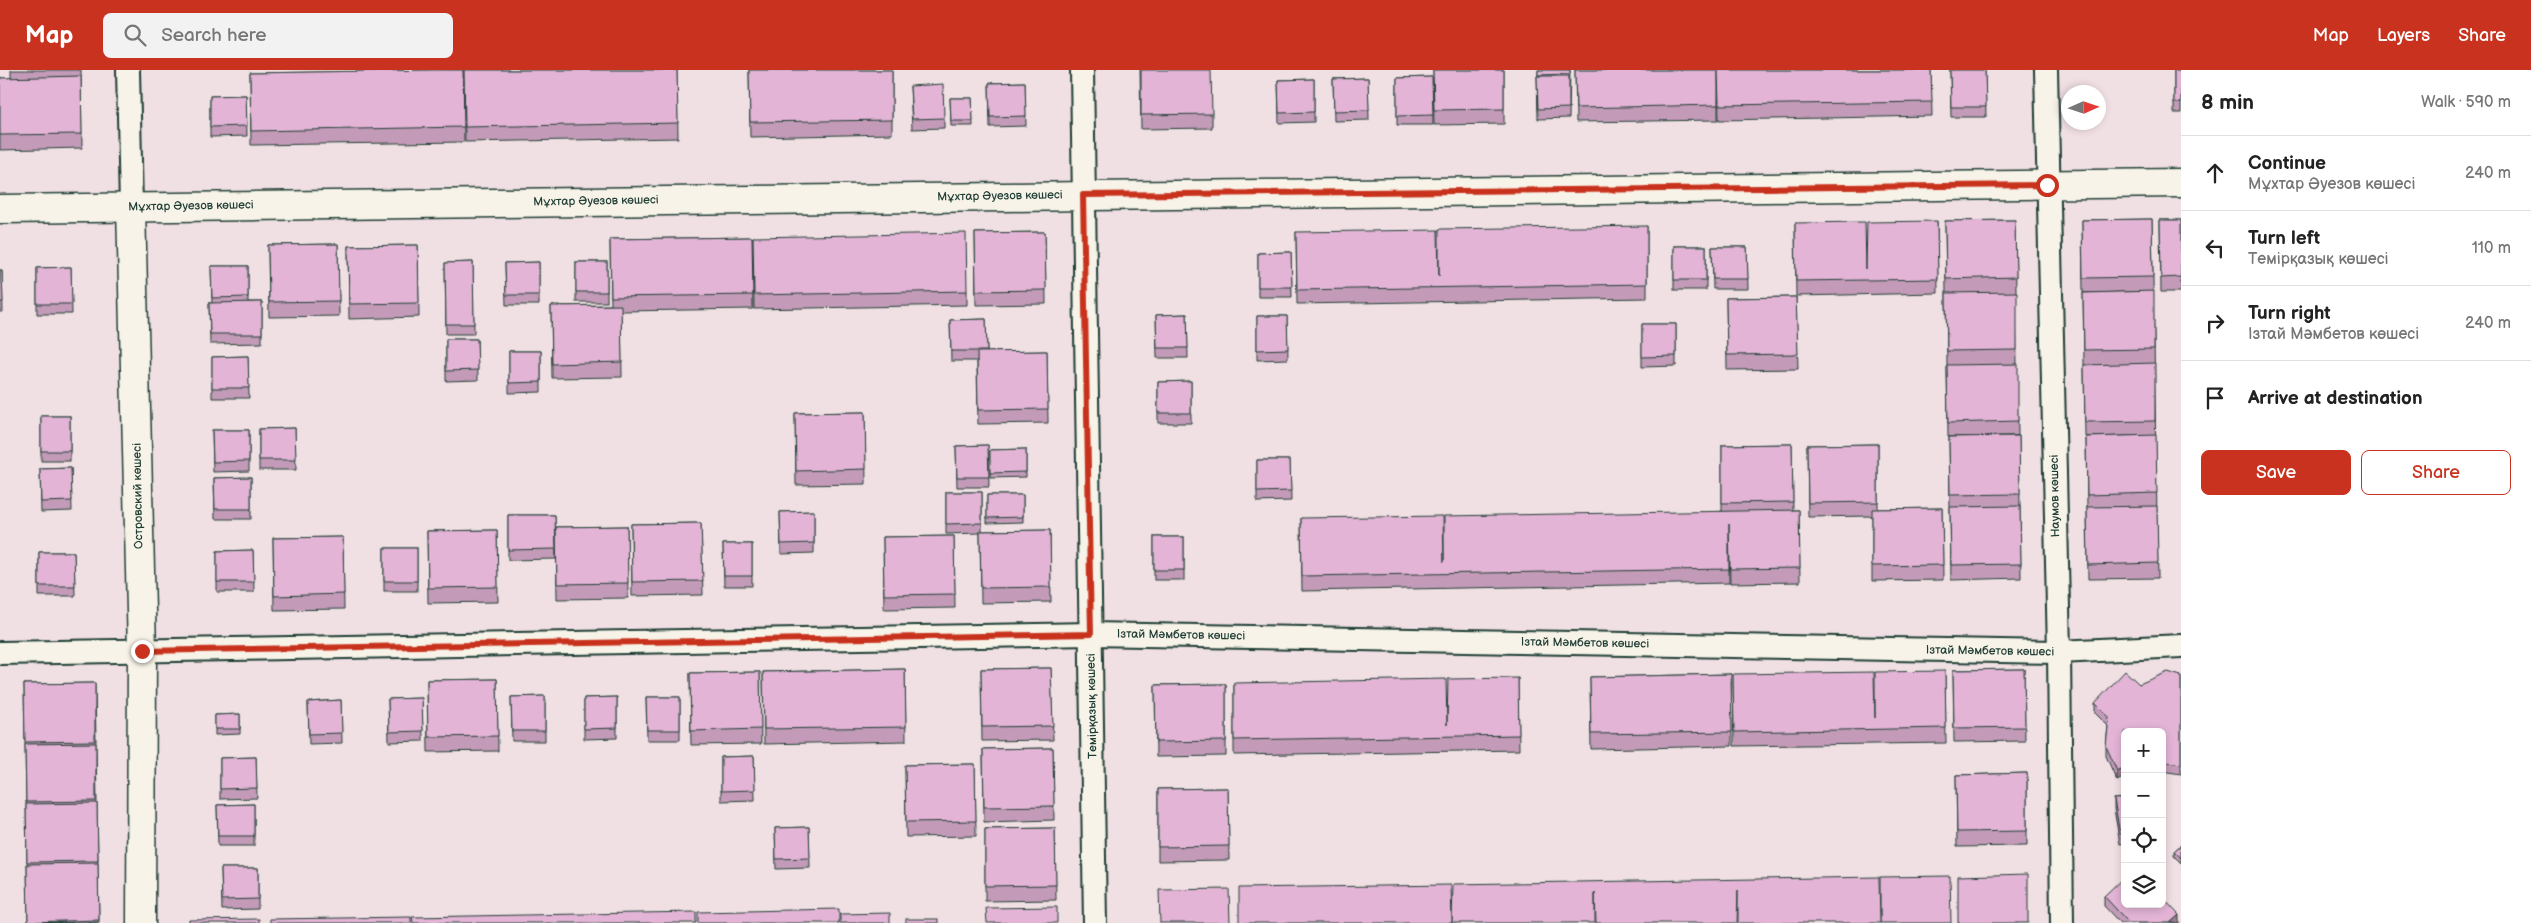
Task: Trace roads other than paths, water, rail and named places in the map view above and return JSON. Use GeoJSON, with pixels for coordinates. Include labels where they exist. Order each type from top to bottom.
{"type":"FeatureCollection","features":[{"type":"Feature","properties":{"kind":"street","name":"Островский көшесі"},"geometry":{"type":"LineString","coordinates":[[128,70],[142,651],[141,923]]}},
{"type":"Feature","properties":{"kind":"street","name":"Темірқазық көшесі"},"geometry":{"type":"LineString","coordinates":[[1082,70],[1095,923]]}},
{"type":"Feature","properties":{"kind":"street","name":"Наумов көшесі"},"geometry":{"type":"LineString","coordinates":[[2046,70],[2047,185],[2059,652],[2062,923]]}},
{"type":"Feature","properties":{"kind":"street","name":"Мұхтар Әуезов көшесі"},"geometry":{"type":"LineString","coordinates":[[0,209],[2181,183]]}},
{"type":"Feature","properties":{"kind":"street","name":"Ізтай Мәмбетов көшесі"},"geometry":{"type":"LineString","coordinates":[[0,653],[1091,634],[2059,652],[2181,646]]}}]}
